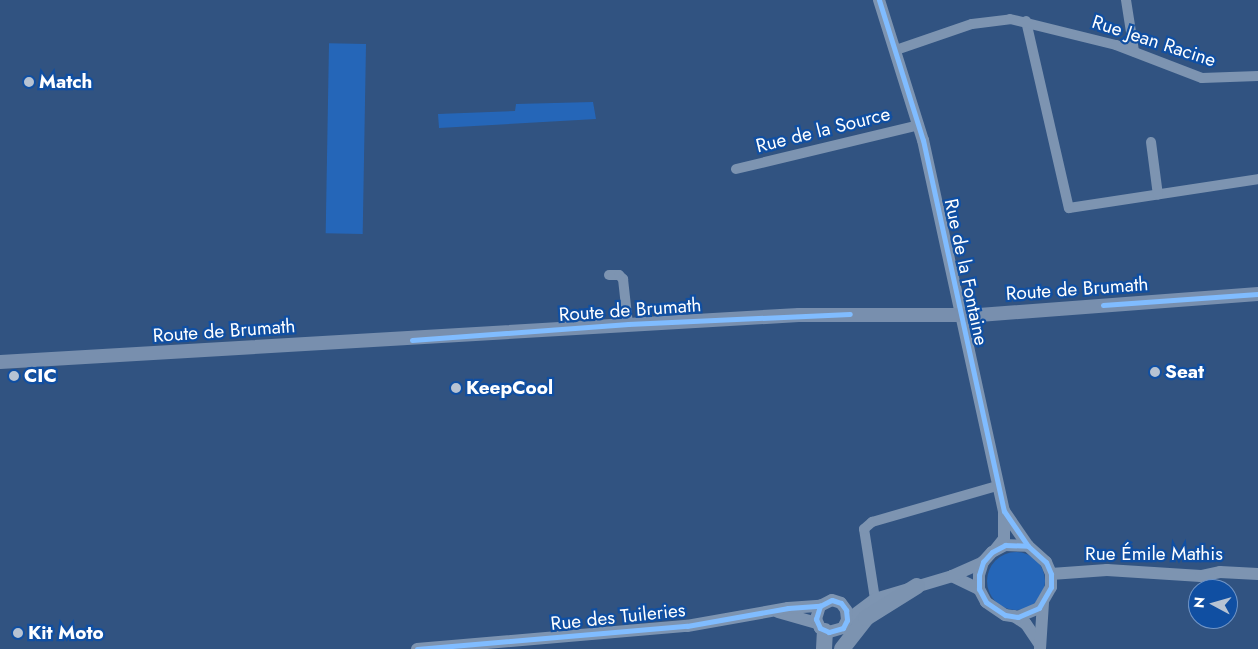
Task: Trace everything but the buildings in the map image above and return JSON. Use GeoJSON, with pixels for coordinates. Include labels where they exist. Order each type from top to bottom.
{"type":"FeatureCollection","features":[{"type":"Feature","properties":{"kind":"highway"},"geometry":{"type":"LineString","coordinates":[[842,649],[866,618],[917,586]]}},
{"type":"Feature","properties":{"kind":"highway"},"geometry":{"type":"LineString","coordinates":[[824,649],[832,626]]}},
{"type":"Feature","properties":{"kind":"highway"},"geometry":{"type":"LineString","coordinates":[[832,626],[834,649]]}},
{"type":"Feature","properties":{"kind":"main road","name":"Route de Brumath"},"geometry":{"type":"LineString","coordinates":[[0,362],[412,340],[628,324],[804,315],[960,315],[1258,294]]}},
{"type":"Feature","properties":{"kind":"street","name":"Rue de la Fontaine"},"geometry":{"type":"LineString","coordinates":[[879,0],[919,125],[997,486],[1004,510],[1004,539],[983,562]]}},
{"type":"Feature","properties":{"kind":"street"},"geometry":{"type":"LineString","coordinates":[[1126,0],[1134,52]]}},
{"type":"Feature","properties":{"kind":"street","name":"Rue Jean Racine"},"geometry":{"type":"LineString","coordinates":[[896,50],[982,21],[1004,19],[1026,21],[1134,52],[1210,80],[1258,76]]}},
{"type":"Feature","properties":{"kind":"street"},"geometry":{"type":"LineString","coordinates":[[1026,21],[1069,208],[1258,179]]}},
{"type":"Feature","properties":{"kind":"street","name":"Rue de la Source"},"geometry":{"type":"LineString","coordinates":[[736,169],[919,125]]}},
{"type":"Feature","properties":{"kind":"street"},"geometry":{"type":"LineString","coordinates":[[1151,142],[1158,195]]}},
{"type":"Feature","properties":{"kind":"street"},"geometry":{"type":"LineString","coordinates":[[609,275],[619,275],[623,279],[628,324]]}},
{"type":"Feature","properties":{"kind":"street"},"geometry":{"type":"LineString","coordinates":[[871,601],[864,529],[872,522],[997,486]]}},
{"type":"Feature","properties":{"kind":"street","name":"Rue de la Fontaine"},"geometry":{"type":"LineString","coordinates":[[1004,510],[1028,546],[1040,553],[1051,574]]}},
{"type":"Feature","properties":{"kind":"street"},"geometry":{"type":"LineString","coordinates":[[995,550],[1013,543],[1028,546]]}},
{"type":"Feature","properties":{"kind":"street"},"geometry":{"type":"LineString","coordinates":[[979,590],[978,575],[983,562]]}},
{"type":"Feature","properties":{"kind":"street","name":"Rue des Tuileries"},"geometry":{"type":"LineString","coordinates":[[417,649],[687,626],[778,612],[788,608],[820,606],[832,600],[841,603],[871,601],[952,576],[983,562]]}},
{"type":"Feature","properties":{"kind":"street","name":"Rue Émile Mathis"},"geometry":{"type":"LineString","coordinates":[[1051,574],[1107,570],[1201,576],[1220,572],[1258,574]]}},
{"type":"Feature","properties":{"kind":"street"},"geometry":{"type":"LineString","coordinates":[[1040,647],[1043,603],[1051,587],[1051,574]]}},
{"type":"Feature","properties":{"kind":"street"},"geometry":{"type":"LineString","coordinates":[[952,576],[979,590],[994,610],[1014,616],[1026,624],[1040,647]]}},
{"type":"Feature","properties":{"kind":"street","name":"Rue des Tuileries"},"geometry":{"type":"LineString","coordinates":[[778,612],[832,626],[871,601]]}},
{"type":"Feature","properties":{"kind":"street"},"geometry":{"type":"LineString","coordinates":[[820,606],[816,613],[832,626],[846,610],[841,603]]}},
{"type":"Feature","properties":{"kind":"street"},"geometry":{"type":"LineString","coordinates":[[1014,616],[1028,614],[1043,603]]}},
{"type":"Feature","properties":{"kind":"shaded area"},"geometry":{"type":"Polygon","coordinates":[[[329,43],[366,44],[363,234],[326,233],[329,43]]]}},
{"type":"Feature","properties":{"kind":"shaded area"},"geometry":{"type":"Polygon","coordinates":[[[593,102],[596,119],[439,128],[438,114],[515,111],[516,104],[593,102]]]}},
{"type":"Feature","properties":{"kind":"shaded area"},"geometry":{"type":"Polygon","coordinates":[[[1010,552],[1022,552],[1037,560],[1045,575],[1045,587],[1037,602],[1022,610],[1010,610],[995,602],[987,587],[987,575],[995,560],[1010,552]]]}},
{"type":"Feature","properties":{"kind":"cycle path"},"geometry":{"type":"LineString","coordinates":[[879,0],[923,140],[1004,511],[1028,546],[1046,562],[1051,574],[1051,587],[1039,608],[1018,617],[1005,615],[986,602],[979,589],[979,575],[983,562],[992,552],[1005,545],[1028,546]]}},
{"type":"Feature","properties":{"kind":"cycle path"},"geometry":{"type":"LineString","coordinates":[[1103,305],[1258,294]]}},
{"type":"Feature","properties":{"kind":"cycle path"},"geometry":{"type":"LineString","coordinates":[[412,340],[628,324],[850,314]]}},
{"type":"Feature","properties":{"kind":"cycle path"},"geometry":{"type":"LineString","coordinates":[[417,649],[687,626],[788,608],[820,606],[832,600],[841,603],[846,610],[847,620],[843,628],[829,632],[820,628],[816,619],[820,606]]}},
{"type":"Feature","properties":{"kind":"place","name":"Match"},"geometry":{"type":"Point","coordinates":[29,82]}},
{"type":"Feature","properties":{"kind":"place","name":"Seat"},"geometry":{"type":"Point","coordinates":[1155,372]}},
{"type":"Feature","properties":{"kind":"place","name":"CIC"},"geometry":{"type":"Point","coordinates":[14,376]}},
{"type":"Feature","properties":{"kind":"place","name":"KeepCool"},"geometry":{"type":"Point","coordinates":[456,388]}},
{"type":"Feature","properties":{"kind":"place","name":"Kit Moto"},"geometry":{"type":"Point","coordinates":[18,633]}}]}
